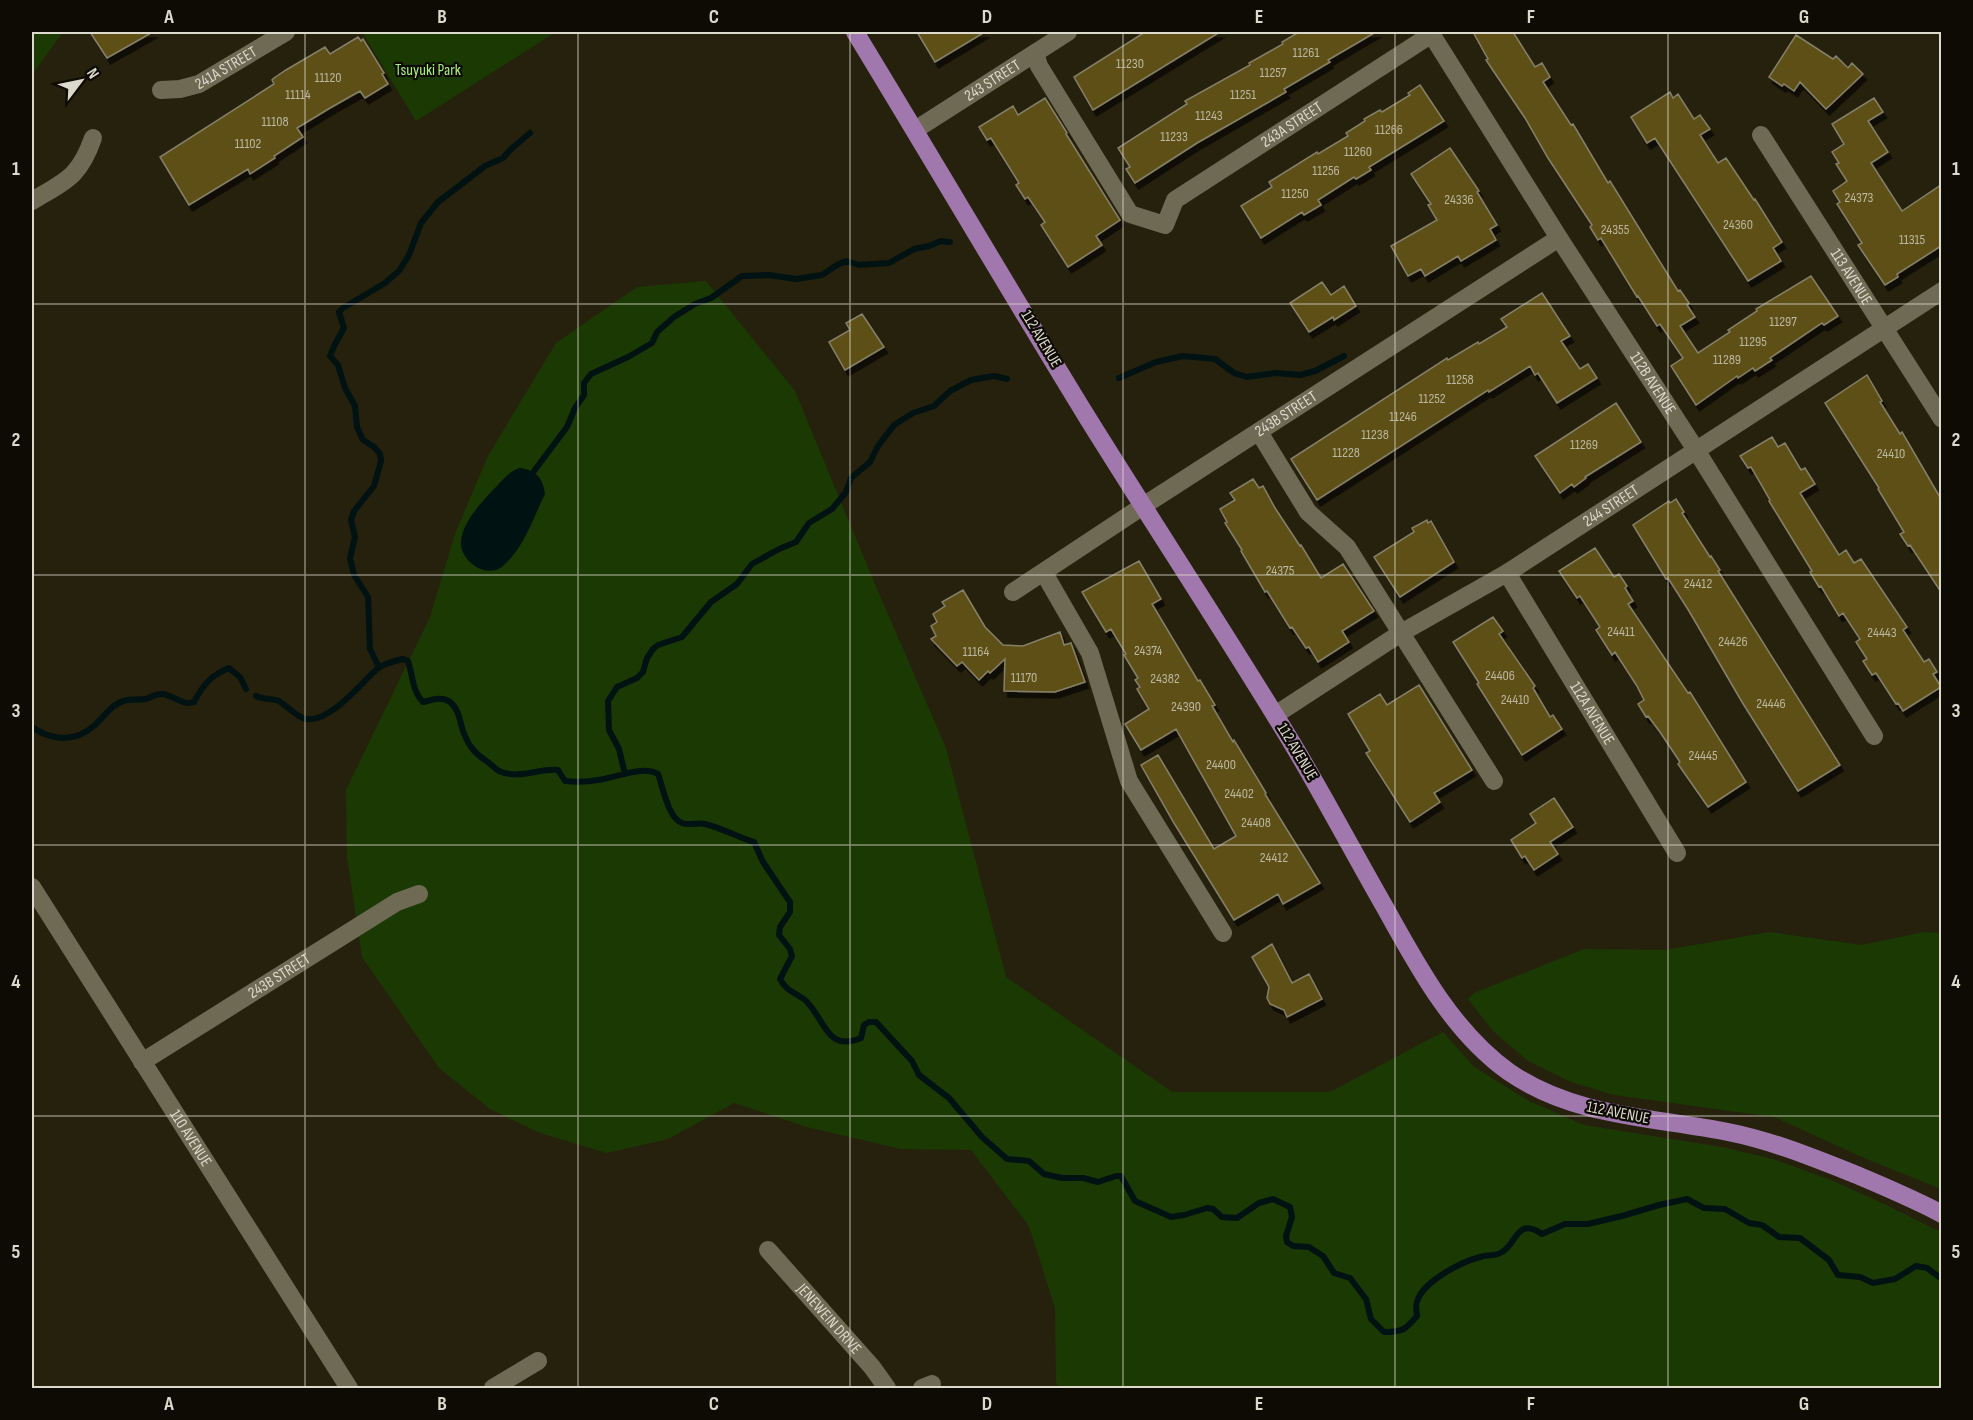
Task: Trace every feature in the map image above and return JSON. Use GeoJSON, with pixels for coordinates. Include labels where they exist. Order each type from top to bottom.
{"type":"FeatureCollection","features":[{"type":"Feature","properties":{"kind":"main road","name":"112 AVENUE"},"geometry":{"type":"LineString","coordinates":[[855,32],[1143,506],[1316,783],[1406,946],[1468,1035],[1506,1070],[1555,1097],[1604,1112],[1727,1132],[1771,1142],[1872,1182],[1941,1214]]}},
{"type":"Feature","properties":{"kind":"street","name":"241A STREET"},"geometry":{"type":"LineString","coordinates":[[161,90],[180,89],[199,84],[286,32]]}},
{"type":"Feature","properties":{"kind":"street","name":"243 STREET"},"geometry":{"type":"LineString","coordinates":[[915,130],[1068,32]]}},
{"type":"Feature","properties":{"kind":"street","name":"243A STREET"},"geometry":{"type":"LineString","coordinates":[[1035,53],[1039,66],[1130,214],[1165,225],[1175,200],[1431,33]]}},
{"type":"Feature","properties":{"kind":"street","name":"112B AVENUE"},"geometry":{"type":"LineString","coordinates":[[1431,33],[1559,238],[1696,450],[1874,736]]}},
{"type":"Feature","properties":{"kind":"street","name":"113 AVENUE"},"geometry":{"type":"LineString","coordinates":[[1761,135],[1941,419]]}},
{"type":"Feature","properties":{"kind":"street"},"geometry":{"type":"LineString","coordinates":[[32,201],[71,178],[81,166],[93,138]]}},
{"type":"Feature","properties":{"kind":"street","name":"243B STREET"},"geometry":{"type":"LineString","coordinates":[[1013,592],[1559,238]]}},
{"type":"Feature","properties":{"kind":"street","name":"244 STREET"},"geometry":{"type":"LineString","coordinates":[[1275,715],[1401,633],[1507,573],[1941,291]]}},
{"type":"Feature","properties":{"kind":"street"},"geometry":{"type":"LineString","coordinates":[[1259,432],[1308,512],[1347,547],[1494,781]]}},
{"type":"Feature","properties":{"kind":"street"},"geometry":{"type":"LineString","coordinates":[[1044,573],[1090,653],[1129,781],[1223,933]]}},
{"type":"Feature","properties":{"kind":"street","name":"112A AVENUE"},"geometry":{"type":"LineString","coordinates":[[1507,573],[1677,853]]}},
{"type":"Feature","properties":{"kind":"street","name":"110 AVENUE"},"geometry":{"type":"LineString","coordinates":[[32,887],[349,1389]]}},
{"type":"Feature","properties":{"kind":"street","name":"243B STREET"},"geometry":{"type":"LineString","coordinates":[[142,1062],[397,902],[420,894]]}},
{"type":"Feature","properties":{"kind":"street","name":"JENEWEIN DRIVE"},"geometry":{"type":"LineString","coordinates":[[768,1250],[872,1367],[887,1389]]}},
{"type":"Feature","properties":{"kind":"street"},"geometry":{"type":"LineString","coordinates":[[493,1389],[538,1361]]}},
{"type":"Feature","properties":{"kind":"green space"},"geometry":{"type":"Polygon","coordinates":[[[32,32],[63,32],[32,75],[32,32]]]}},
{"type":"Feature","properties":{"kind":"green space","name":"Tsuyuki Park"},"geometry":{"type":"Polygon","coordinates":[[[362,32],[556,32],[416,121],[362,32]]]}},
{"type":"Feature","properties":{"kind":"green space"},"geometry":{"type":"Polygon","coordinates":[[[706,281],[795,391],[946,748],[1006,977],[1172,1092],[1330,1092],[1443,1032],[1474,1067],[1529,1101],[1584,1125],[1722,1147],[1773,1159],[1831,1180],[1941,1232],[1941,1388],[1059,1388],[1056,1382],[1055,1308],[1029,1226],[971,1150],[901,1149],[807,1127],[734,1103],[668,1139],[607,1153],[540,1133],[490,1109],[439,1068],[362,957],[347,857],[346,790],[430,617],[455,534],[488,456],[556,343],[637,287],[706,281]]]}},
{"type":"Feature","properties":{"kind":"green space"},"geometry":{"type":"Polygon","coordinates":[[[1770,932],[1861,945],[1924,932],[1941,933],[1941,1189],[1864,1158],[1774,1117],[1614,1095],[1571,1082],[1528,1061],[1493,1031],[1468,999],[1474,993],[1584,949],[1665,950],[1770,932]]]}},
{"type":"Feature","properties":{"kind":"shaded area"},"geometry":{"type":"Polygon","coordinates":[[[520,468],[538,476],[545,494],[517,551],[497,570],[482,570],[465,556],[461,542],[462,535],[472,514],[482,502],[508,474],[520,468]]]}},
{"type":"Feature","properties":{"kind":"building"},"geometry":{"type":"Polygon","coordinates":[[[90,32],[153,32],[107,58],[90,32]]]}},
{"type":"Feature","properties":{"kind":"building"},"geometry":{"type":"Polygon","coordinates":[[[917,32],[985,32],[935,62],[917,32]]]}},
{"type":"Feature","properties":{"kind":"building"},"geometry":{"type":"Polygon","coordinates":[[[1145,32],[1220,32],[1093,110],[1074,77],[1145,32]]]}},
{"type":"Feature","properties":{"kind":"building"},"geometry":{"type":"Polygon","coordinates":[[[1299,32],[1376,32],[1284,89],[1286,92],[1197,143],[1135,183],[1126,169],[1130,167],[1118,148],[1187,104],[1185,101],[1250,65],[1249,63],[1299,32]]]}},
{"type":"Feature","properties":{"kind":"building"},"geometry":{"type":"Polygon","coordinates":[[[1473,32],[1513,32],[1535,67],[1542,63],[1550,77],[1543,82],[1571,125],[1573,124],[1608,183],[1610,181],[1678,291],[1680,290],[1689,303],[1687,305],[1695,317],[1680,326],[1698,353],[1730,332],[1728,330],[1757,311],[1756,309],[1811,276],[1838,316],[1824,325],[1822,323],[1770,358],[1772,360],[1755,371],[1753,368],[1738,378],[1737,376],[1696,405],[1671,366],[1683,358],[1660,324],[1657,326],[1637,297],[1601,238],[1598,240],[1590,227],[1592,225],[1486,60],[1488,59],[1473,32]]]}},
{"type":"Feature","properties":{"kind":"building"},"geometry":{"type":"Polygon","coordinates":[[[1796,35],[1833,59],[1836,56],[1848,68],[1852,63],[1863,74],[1826,109],[1800,82],[1794,91],[1769,77],[1796,35]]]}},
{"type":"Feature","properties":{"kind":"building"},"geometry":{"type":"Polygon","coordinates":[[[358,37],[361,41],[363,39],[384,73],[382,74],[388,84],[365,98],[360,91],[297,128],[303,137],[274,156],[275,158],[250,174],[248,169],[189,205],[160,157],[274,84],[272,80],[286,70],[325,47],[330,54],[358,37]]]}},
{"type":"Feature","properties":{"kind":"building"},"geometry":{"type":"Polygon","coordinates":[[[1420,85],[1444,121],[1369,167],[1371,170],[1356,179],[1354,177],[1318,200],[1321,205],[1304,215],[1302,212],[1261,238],[1241,206],[1272,187],[1269,182],[1348,136],[1346,133],[1365,121],[1364,119],[1380,110],[1382,112],[1410,95],[1408,93],[1420,85]]]}},
{"type":"Feature","properties":{"kind":"building"},"geometry":{"type":"Polygon","coordinates":[[[1670,92],[1673,98],[1678,94],[1694,119],[1700,115],[1710,129],[1700,135],[1718,163],[1726,158],[1782,242],[1773,248],[1781,261],[1748,281],[1655,138],[1647,143],[1631,117],[1670,92]]]}},
{"type":"Feature","properties":{"kind":"building"},"geometry":{"type":"Polygon","coordinates":[[[1045,98],[1120,220],[1096,236],[1102,245],[1068,267],[1041,225],[1045,222],[1028,197],[1025,199],[1016,185],[1019,183],[991,138],[987,140],[979,127],[1013,106],[1018,115],[1045,98]]]}},
{"type":"Feature","properties":{"kind":"building"},"geometry":{"type":"Polygon","coordinates":[[[1874,98],[1883,112],[1868,121],[1888,152],[1871,163],[1902,211],[1941,185],[1941,246],[1897,274],[1898,277],[1885,285],[1858,245],[1862,243],[1837,204],[1840,202],[1833,191],[1847,181],[1836,164],[1839,163],[1832,152],[1844,144],[1832,124],[1874,98]]]}},
{"type":"Feature","properties":{"kind":"building"},"geometry":{"type":"Polygon","coordinates":[[[1450,148],[1479,191],[1477,192],[1497,225],[1490,229],[1496,240],[1461,261],[1458,256],[1425,276],[1421,269],[1408,276],[1391,246],[1437,220],[1428,205],[1431,204],[1411,174],[1450,148]]]}},
{"type":"Feature","properties":{"kind":"building"},"geometry":{"type":"Polygon","coordinates":[[[1322,282],[1331,295],[1344,286],[1356,306],[1309,332],[1290,303],[1322,282]]]}},
{"type":"Feature","properties":{"kind":"building"},"geometry":{"type":"Polygon","coordinates":[[[1542,293],[1570,336],[1561,341],[1580,369],[1588,364],[1597,378],[1557,403],[1538,373],[1535,375],[1530,366],[1489,392],[1488,390],[1317,500],[1291,459],[1447,358],[1448,360],[1478,342],[1479,344],[1507,327],[1501,319],[1542,293]]]}},
{"type":"Feature","properties":{"kind":"building"},"geometry":{"type":"Polygon","coordinates":[[[862,314],[884,347],[845,370],[829,342],[850,330],[846,323],[862,314]]]}},
{"type":"Feature","properties":{"kind":"building"},"geometry":{"type":"Polygon","coordinates":[[[1867,375],[1882,401],[1880,402],[1900,434],[1902,432],[1941,499],[1941,592],[1910,545],[1908,546],[1900,534],[1904,532],[1879,488],[1825,403],[1867,375]]]}},
{"type":"Feature","properties":{"kind":"building"},"geometry":{"type":"Polygon","coordinates":[[[1616,403],[1641,442],[1585,477],[1574,487],[1572,484],[1560,493],[1535,456],[1616,403]]]}},
{"type":"Feature","properties":{"kind":"building"},"geometry":{"type":"Polygon","coordinates":[[[1772,437],[1778,447],[1785,443],[1801,470],[1805,468],[1815,484],[1800,493],[1839,555],[1846,550],[1854,563],[1861,559],[1907,627],[1903,630],[1924,662],[1929,659],[1937,672],[1933,674],[1941,687],[1903,711],[1876,673],[1872,675],[1863,661],[1867,659],[1856,642],[1860,639],[1843,613],[1839,616],[1821,586],[1819,587],[1751,467],[1748,468],[1740,456],[1772,437]]]}},
{"type":"Feature","properties":{"kind":"building"},"geometry":{"type":"Polygon","coordinates":[[[1253,479],[1259,488],[1263,486],[1321,578],[1343,564],[1374,611],[1342,631],[1349,642],[1318,662],[1309,647],[1306,648],[1292,627],[1290,628],[1267,591],[1265,592],[1225,523],[1227,522],[1220,509],[1235,500],[1230,493],[1253,479]]]}},
{"type":"Feature","properties":{"kind":"building"},"geometry":{"type":"Polygon","coordinates":[[[1676,499],[1684,512],[1682,513],[1720,570],[1718,571],[1840,765],[1798,791],[1742,702],[1689,611],[1668,578],[1666,579],[1633,525],[1669,501],[1670,503],[1676,499]]]}},
{"type":"Feature","properties":{"kind":"building"},"geometry":{"type":"Polygon","coordinates":[[[1427,520],[1428,523],[1431,521],[1454,562],[1400,597],[1374,557],[1414,532],[1412,528],[1427,520]]]}},
{"type":"Feature","properties":{"kind":"building"},"geometry":{"type":"Polygon","coordinates":[[[1595,548],[1614,577],[1619,574],[1627,586],[1625,588],[1633,601],[1628,604],[1688,693],[1690,692],[1746,782],[1708,807],[1678,764],[1680,762],[1660,732],[1638,704],[1644,700],[1615,652],[1612,655],[1596,630],[1600,627],[1580,596],[1577,598],[1559,571],[1595,548]]]}},
{"type":"Feature","properties":{"kind":"building"},"geometry":{"type":"Polygon","coordinates":[[[1139,561],[1161,599],[1152,604],[1198,681],[1200,680],[1233,742],[1234,740],[1320,883],[1283,904],[1278,894],[1234,920],[1141,765],[1158,755],[1214,849],[1236,836],[1176,729],[1141,750],[1125,724],[1149,709],[1137,689],[1140,687],[1135,680],[1138,678],[1124,655],[1126,654],[1111,629],[1106,632],[1082,592],[1139,561]]]}},
{"type":"Feature","properties":{"kind":"building"},"geometry":{"type":"Polygon","coordinates":[[[963,590],[985,627],[1003,645],[1023,646],[1060,632],[1064,645],[1071,643],[1085,682],[1055,692],[1004,691],[1005,659],[979,680],[962,662],[957,666],[931,639],[936,636],[931,626],[937,622],[933,614],[945,606],[942,602],[963,590]]]}},
{"type":"Feature","properties":{"kind":"building"},"geometry":{"type":"Polygon","coordinates":[[[1493,617],[1503,631],[1499,634],[1535,686],[1533,688],[1550,717],[1553,715],[1562,729],[1522,755],[1453,642],[1493,617]]]}},
{"type":"Feature","properties":{"kind":"building"},"geometry":{"type":"Polygon","coordinates":[[[1419,685],[1472,770],[1434,793],[1440,802],[1410,822],[1366,753],[1370,751],[1348,714],[1380,694],[1387,705],[1419,685]]]}},
{"type":"Feature","properties":{"kind":"building"},"geometry":{"type":"Polygon","coordinates":[[[1554,798],[1573,827],[1550,842],[1558,854],[1534,870],[1525,856],[1522,858],[1511,840],[1536,823],[1530,814],[1554,798]]]}},
{"type":"Feature","properties":{"kind":"building"},"geometry":{"type":"Polygon","coordinates":[[[1272,944],[1292,983],[1309,974],[1322,999],[1287,1017],[1284,1010],[1270,1004],[1267,998],[1269,987],[1252,957],[1272,944]]]}},
{"type":"Feature","properties":{"kind":"waterway"},"geometry":{"type":"LineString","coordinates":[[379,667],[370,649],[368,597],[354,575],[350,558],[355,537],[351,520],[354,511],[374,486],[381,461],[380,454],[363,440],[357,427],[355,406],[345,388],[338,365],[330,356],[344,328],[339,312],[385,283],[399,271],[409,255],[421,223],[438,202],[485,166],[503,158],[530,133]]}},
{"type":"Feature","properties":{"kind":"waterway"},"geometry":{"type":"LineString","coordinates":[[534,471],[567,427],[575,408],[584,395],[584,383],[591,374],[652,343],[657,332],[674,317],[695,304],[711,298],[742,276],[769,275],[796,279],[822,275],[846,261],[859,265],[889,263],[914,249],[941,241],[950,242]]}},
{"type":"Feature","properties":{"kind":"waterway"},"geometry":{"type":"LineString","coordinates":[[1119,378],[1156,362],[1183,356],[1215,359],[1234,373],[1247,377],[1276,373],[1300,375],[1315,371],[1344,356]]}},
{"type":"Feature","properties":{"kind":"waterway"},"geometry":{"type":"LineString","coordinates":[[625,774],[619,749],[609,730],[608,701],[617,687],[637,678],[643,672],[647,658],[653,649],[682,637],[711,602],[737,584],[752,564],[796,542],[809,523],[832,509],[846,492],[851,478],[870,462],[878,446],[894,425],[913,413],[934,406],[950,391],[971,380],[994,376],[1007,379]]}},
{"type":"Feature","properties":{"kind":"waterway"},"geometry":{"type":"LineString","coordinates":[[256,696],[279,701],[303,718],[315,719],[335,709],[380,667],[403,659],[408,661],[419,698],[423,702],[440,699],[450,702],[457,712],[471,747],[499,771],[521,774],[558,770],[565,781],[577,782],[605,779],[636,771],[658,774],[667,802],[677,820],[685,824],[711,826],[754,842],[763,862],[790,902],[790,912],[780,927],[779,935],[790,949],[792,956],[780,979],[788,989],[812,1007],[833,1037],[840,1041],[861,1038],[864,1025],[876,1022],[912,1061],[919,1075],[949,1098],[982,1137],[1007,1159],[1029,1161],[1044,1174],[1098,1182],[1121,1176],[1135,1201],[1171,1217],[1207,1208],[1213,1209],[1222,1217],[1237,1218],[1259,1203],[1273,1199],[1290,1207],[1292,1217],[1286,1236],[1287,1242],[1293,1246],[1309,1247],[1323,1256],[1334,1273],[1350,1278],[1366,1299],[1371,1319],[1384,1332],[1400,1331],[1417,1316],[1416,1304],[1420,1295],[1434,1280],[1463,1263],[1504,1251],[1521,1230],[1533,1229],[1542,1234],[1565,1224],[1588,1224],[1687,1199],[1704,1208],[1725,1209],[1749,1223],[1762,1225],[1779,1237],[1800,1238],[1829,1260],[1838,1275],[1860,1277],[1873,1283],[1895,1279],[1916,1266],[1927,1268],[1942,1279]]}},
{"type":"Feature","properties":{"kind":"waterway"},"geometry":{"type":"LineString","coordinates":[[32,727],[47,735],[72,737],[87,731],[113,707],[127,700],[146,699],[161,694],[186,703],[194,702],[208,681],[229,668],[240,677],[246,689]]}}]}
